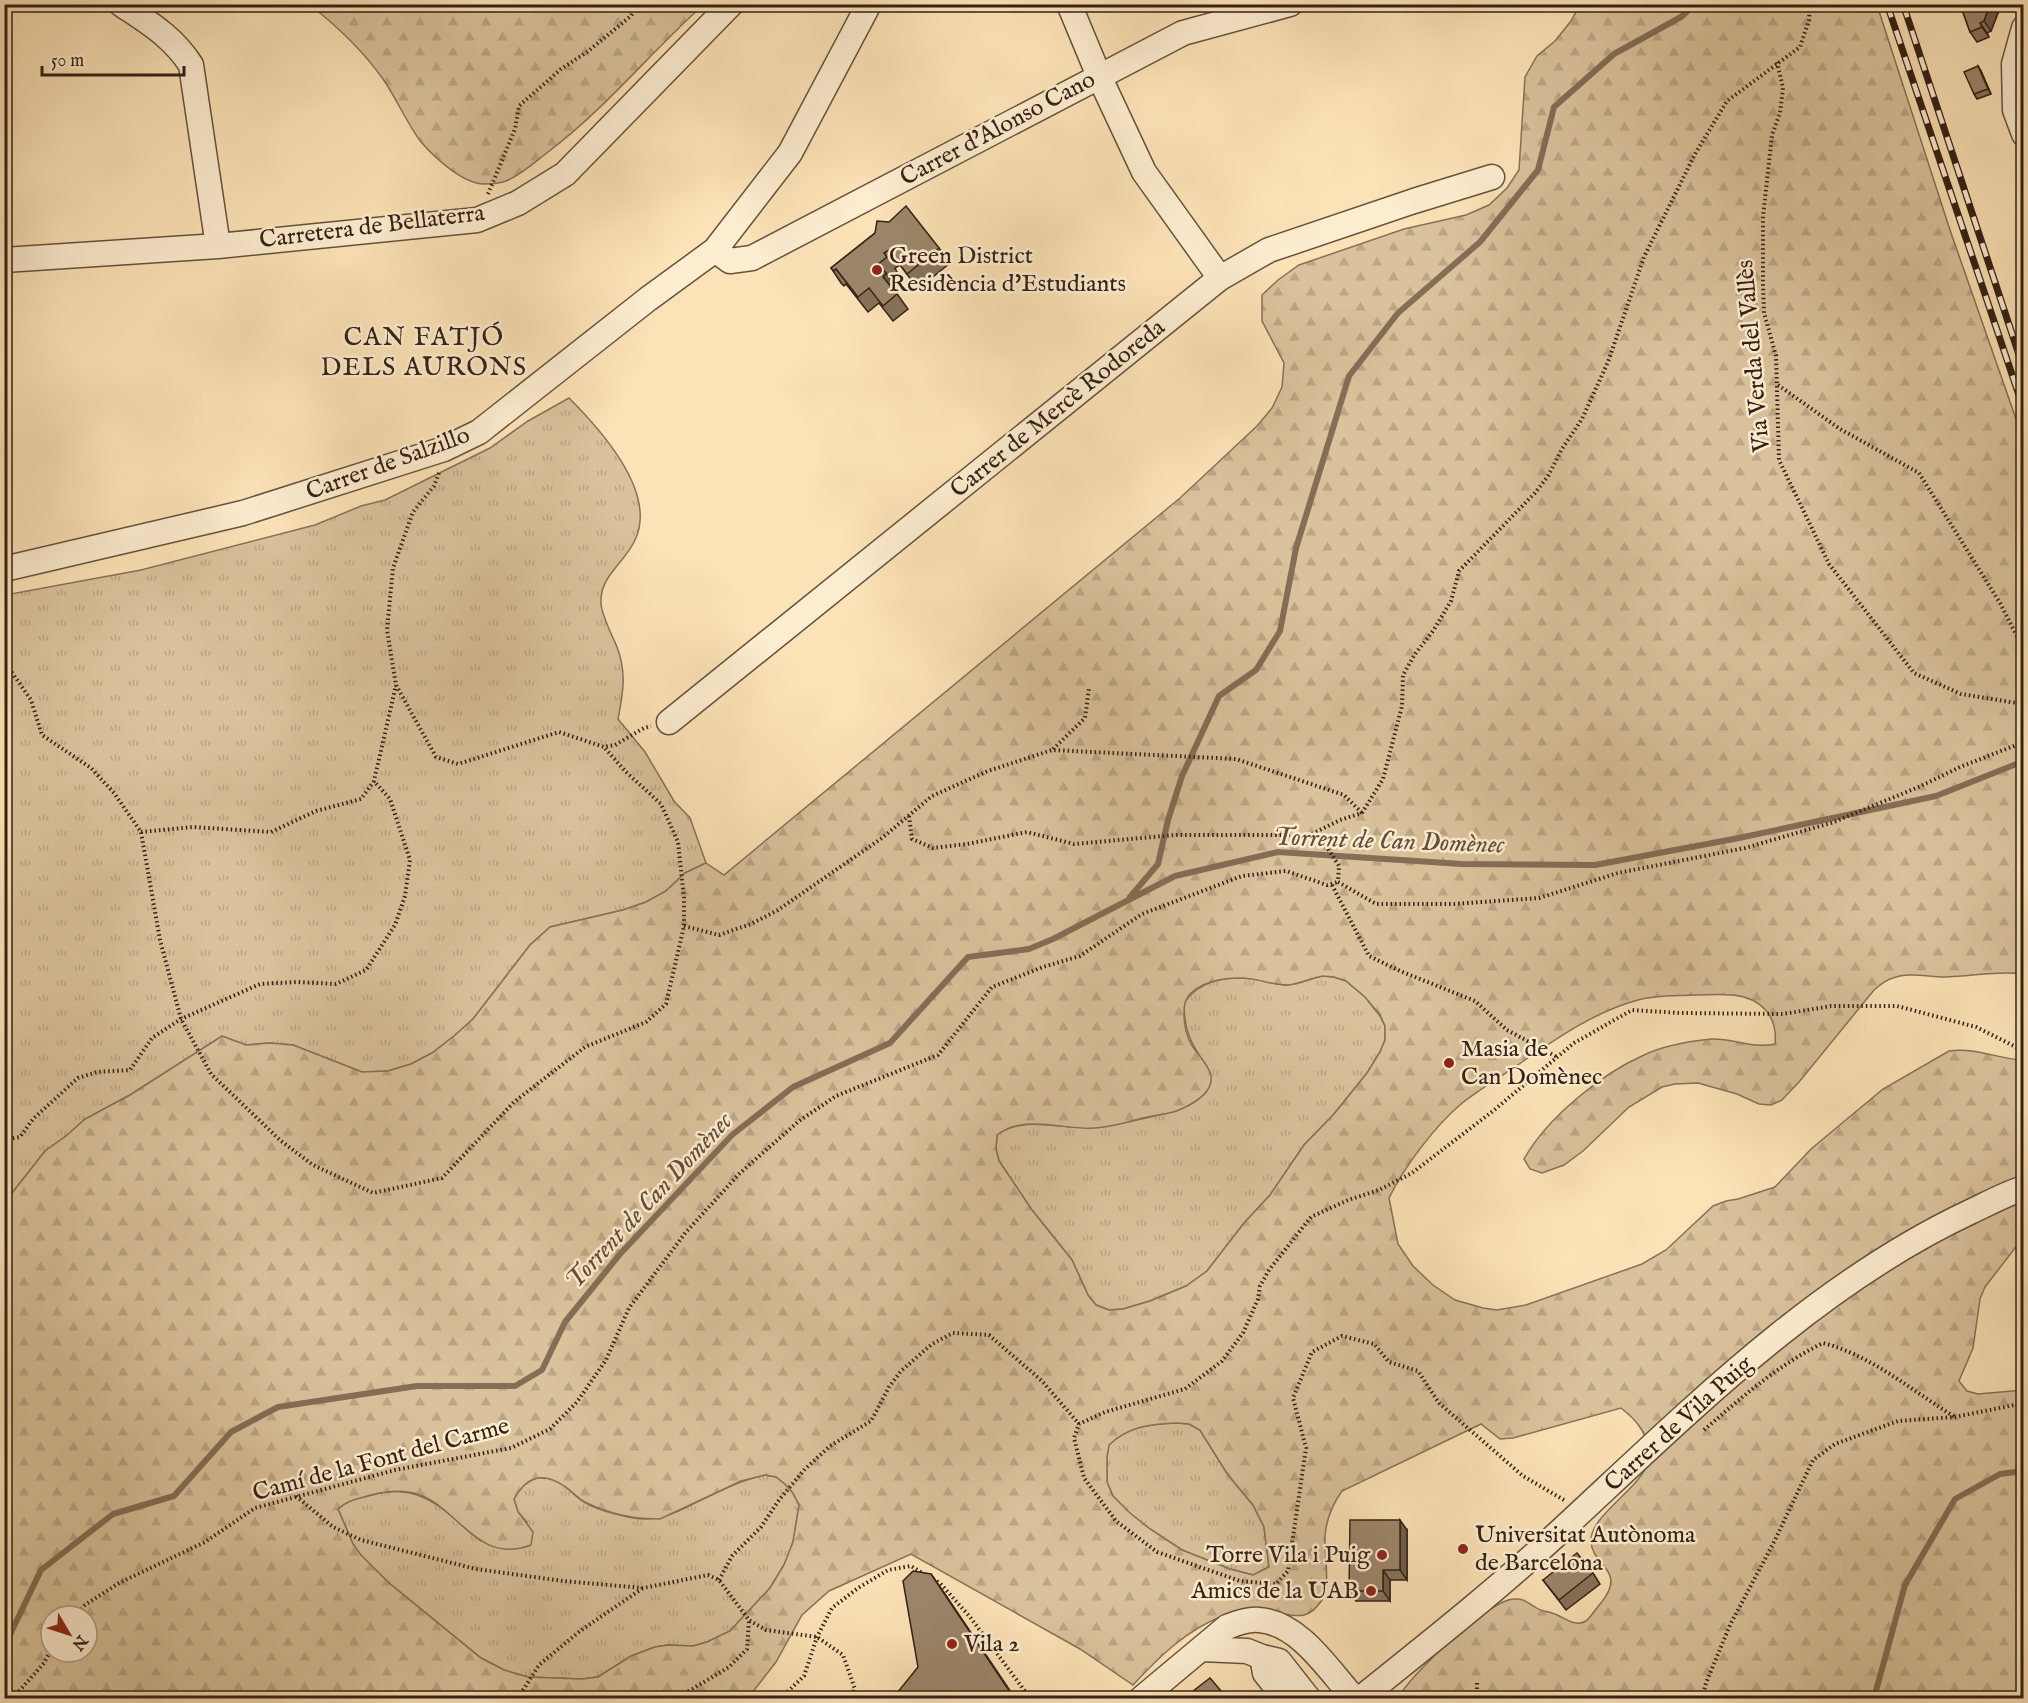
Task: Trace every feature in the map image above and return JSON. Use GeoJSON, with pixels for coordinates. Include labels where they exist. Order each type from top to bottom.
{"type":"FeatureCollection","features":[{"type":"Feature","properties":{"kind":"street"},"geometry":{"type":"LineString","coordinates":[[121,4],[162,32],[179,47],[191,65],[218,246]]}},
{"type":"Feature","properties":{"kind":"street","name":"Carretera de Bellaterra"},"geometry":{"type":"LineString","coordinates":[[4,260],[218,246],[477,220],[518,203],[565,174],[731,4]]}},
{"type":"Feature","properties":{"kind":"street","name":"Carrer de Salzillo"},"geometry":{"type":"LineString","coordinates":[[4,569],[243,513],[444,449],[479,432],[648,299],[715,250],[790,153],[869,4]]}},
{"type":"Feature","properties":{"kind":"street"},"geometry":{"type":"LineString","coordinates":[[1070,4],[1099,76],[1144,172],[1220,278]]}},
{"type":"Feature","properties":{"kind":"street","name":"Carrer d'Alonso Cano"},"geometry":{"type":"LineString","coordinates":[[715,250],[730,261],[752,258],[1183,33],[1290,4]]}},
{"type":"Feature","properties":{"kind":"street"},"geometry":{"type":"LineString","coordinates":[[2024,28],[2014,64],[2015,110],[2024,134]]}},
{"type":"Feature","properties":{"kind":"street","name":"Carrer de Mercè Rodoreda"},"geometry":{"type":"LineString","coordinates":[[669,722],[1220,278],[1269,250],[1492,177]]}},
{"type":"Feature","properties":{"kind":"street","name":"Carrer de Vila Puig"},"geometry":{"type":"LineString","coordinates":[[1361,1698],[1499,1585],[1698,1404],[1813,1309],[1876,1264],[1938,1227],[2024,1188]]}},
{"type":"Feature","properties":{"kind":"street"},"geometry":{"type":"LineString","coordinates":[[1142,1698],[1227,1627],[1259,1620],[1279,1625],[1298,1636],[1354,1698]]}},
{"type":"Feature","properties":{"kind":"street"},"geometry":{"type":"LineString","coordinates":[[1202,1649],[1247,1651],[1279,1661],[1308,1698]]}},
{"type":"Feature","properties":{"kind":"street"},"geometry":{"type":"LineString","coordinates":[[1262,1657],[1265,1673],[1285,1698]]}},
{"type":"Feature","properties":{"kind":"path"},"geometry":{"type":"LineString","coordinates":[[477,220],[514,129],[519,106],[561,69],[587,52],[631,16],[639,4]]}},
{"type":"Feature","properties":{"kind":"path"},"geometry":{"type":"LineString","coordinates":[[909,816],[912,839],[933,848],[1027,832],[1074,844],[1175,835],[1311,835],[1340,820],[1362,813],[1383,779],[1402,706],[1403,675],[1451,601],[1458,571],[1535,493],[1548,476],[1582,420],[1608,362],[1644,257],[1677,186],[1726,101],[1800,47],[1809,20],[1810,4]]}},
{"type":"Feature","properties":{"kind":"path","name":"Via Verda del Vallès"},"geometry":{"type":"LineString","coordinates":[[1777,62],[1783,88],[1780,112],[1772,135],[1765,196],[1763,284],[1764,313],[1776,356],[1779,460],[1830,564],[1914,673],[1961,694],[2018,703],[2024,708]]}},
{"type":"Feature","properties":{"kind":"path"},"geometry":{"type":"LineString","coordinates":[[1777,384],[1840,429],[1919,473],[2000,603],[2024,650]]}},
{"type":"Feature","properties":{"kind":"path"},"geometry":{"type":"LineString","coordinates":[[444,449],[445,457],[434,486],[413,512],[393,568],[387,630],[396,685],[436,757],[458,764],[559,732],[604,747],[615,745],[644,728],[669,722]]}},
{"type":"Feature","properties":{"kind":"path"},"geometry":{"type":"LineString","coordinates":[[4,661],[31,700],[42,735],[91,768],[114,793],[141,832],[160,940],[181,1019],[211,1074],[281,1142],[313,1165],[372,1193],[442,1178],[514,1102],[585,1047],[646,1022],[666,1005],[684,926],[684,898],[678,842],[661,804],[626,772],[604,747]]}},
{"type":"Feature","properties":{"kind":"path"},"geometry":{"type":"LineString","coordinates":[[141,832],[193,827],[271,832],[316,811],[361,799],[374,781],[396,685]]}},
{"type":"Feature","properties":{"kind":"path"},"geometry":{"type":"LineString","coordinates":[[1052,750],[1085,718],[1089,688]]}},
{"type":"Feature","properties":{"kind":"path"},"geometry":{"type":"LineString","coordinates":[[1338,882],[1376,904],[1454,904],[1539,898],[1618,873],[1744,848],[1834,822],[2024,742]]}},
{"type":"Feature","properties":{"kind":"path"},"geometry":{"type":"LineString","coordinates":[[684,926],[719,935],[751,924],[778,910],[882,838],[932,796],[988,771],[1052,750],[1236,759],[1344,795],[1362,813]]}},
{"type":"Feature","properties":{"kind":"path"},"geometry":{"type":"LineString","coordinates":[[4,1140],[20,1137],[33,1119],[78,1078],[97,1072],[130,1070],[152,1038],[181,1019],[260,984],[297,982],[336,984],[366,970],[395,925],[405,896],[410,860],[390,799],[374,781]]}},
{"type":"Feature","properties":{"kind":"path"},"geometry":{"type":"LineString","coordinates":[[1311,835],[1325,844],[1339,866],[1338,882]]}},
{"type":"Feature","properties":{"kind":"path","name":"Camí de la Font del Carme"},"geometry":{"type":"LineString","coordinates":[[87,1604],[119,1583],[205,1542],[255,1508],[395,1470],[511,1448],[550,1429],[577,1402],[606,1360],[629,1308],[686,1232],[740,1173],[798,1121],[836,1096],[938,1055],[992,987],[1043,967],[1080,956],[1142,914],[1242,876],[1286,871],[1332,885]]}},
{"type":"Feature","properties":{"kind":"path"},"geometry":{"type":"LineString","coordinates":[[1338,882],[1332,885],[1369,956],[1475,1001],[1507,1030],[1557,1057]]}},
{"type":"Feature","properties":{"kind":"path"},"geometry":{"type":"LineString","coordinates":[[1581,1511],[1523,1476],[1439,1403],[1418,1371],[1389,1362],[1374,1344],[1342,1336],[1312,1352],[1293,1398],[1306,1448],[1288,1571],[1276,1584],[1240,1581],[1157,1552],[1116,1521],[1084,1478],[1074,1438],[1079,1424],[1105,1412],[1185,1389],[1222,1362],[1243,1333],[1258,1299],[1260,1286],[1269,1270],[1311,1217],[1348,1200],[1379,1190],[1412,1173],[1493,1111],[1574,1043],[1632,1010],[1783,1014],[1831,1006],[1897,1006],[1976,1027],[2024,1051]]}},
{"type":"Feature","properties":{"kind":"path"},"geometry":{"type":"LineString","coordinates":[[719,1580],[732,1556],[761,1527],[779,1500],[805,1469],[830,1446],[871,1421],[888,1387],[901,1371],[932,1344],[953,1332],[989,1335],[1042,1381],[1079,1424]]}},
{"type":"Feature","properties":{"kind":"path"},"geometry":{"type":"LineString","coordinates":[[1792,1359],[1823,1343],[1841,1348],[1890,1372],[1928,1401],[1955,1417]]}},
{"type":"Feature","properties":{"kind":"path"},"geometry":{"type":"LineString","coordinates":[[1702,1698],[1730,1625],[1775,1540],[1813,1460],[1834,1444],[1898,1421],[1955,1417],[2024,1403]]}},
{"type":"Feature","properties":{"kind":"path"},"geometry":{"type":"LineString","coordinates":[[2015,1404],[2024,1408]]}},
{"type":"Feature","properties":{"kind":"path"},"geometry":{"type":"LineString","coordinates":[[295,1496],[333,1527],[361,1540],[476,1569],[563,1581],[643,1588],[708,1575],[719,1580],[749,1620],[766,1630],[817,1636],[843,1655],[855,1689],[850,1698]]}},
{"type":"Feature","properties":{"kind":"path"},"geometry":{"type":"LineString","coordinates":[[781,1698],[804,1676],[817,1636],[832,1608],[858,1588],[888,1570],[911,1566],[940,1583],[970,1617],[1030,1698]]}},
{"type":"Feature","properties":{"kind":"path"},"geometry":{"type":"LineString","coordinates":[[518,1698],[539,1665],[580,1631],[643,1588]]}},
{"type":"Feature","properties":{"kind":"path"},"geometry":{"type":"LineString","coordinates":[[682,1698],[689,1691],[729,1667],[747,1649],[749,1620]]}},
{"type":"Feature","properties":{"kind":"path"},"geometry":{"type":"LineString","coordinates":[[13,1698],[43,1664]]}},
{"type":"Feature","properties":{"kind":"path"},"geometry":{"type":"LineString","coordinates":[[1477,1683],[1477,1698]]}},
{"type":"Feature","properties":{"kind":"green space"},"geometry":{"type":"Polygon","coordinates":[[[310,5],[703,5],[569,135],[517,175],[504,182],[484,184],[458,175],[421,142],[388,87],[367,59],[330,21],[310,5]]]}},
{"type":"Feature","properties":{"kind":"green space"},"geometry":{"type":"Polygon","coordinates":[[[1580,5],[1877,5],[1950,230],[2023,439],[2023,974],[1944,977],[1912,975],[1890,979],[1874,990],[1782,1100],[1771,1105],[1759,1104],[1737,1094],[1698,1083],[1662,1087],[1629,1107],[1583,1151],[1564,1165],[1542,1173],[1530,1169],[1524,1159],[1546,1128],[1593,1085],[1627,1063],[1660,1049],[1703,1040],[1719,1039],[1759,1045],[1775,1044],[1774,1025],[1766,1010],[1752,1000],[1733,995],[1658,996],[1638,1000],[1593,1017],[1565,1033],[1461,1104],[1431,1135],[1412,1160],[1389,1198],[1398,1244],[1413,1266],[1433,1285],[1455,1300],[1497,1310],[1526,1305],[1642,1264],[1666,1250],[1713,1206],[1775,1187],[1811,1149],[1883,1089],[1949,1051],[1977,1052],[2023,1060],[2022,1239],[1985,1287],[1980,1299],[1973,1348],[1959,1381],[1967,1391],[1978,1394],[2023,1390],[2023,1698],[1398,1698],[1405,1687],[1451,1640],[1502,1603],[1520,1599],[1569,1621],[1582,1623],[1601,1603],[1611,1583],[1607,1570],[1593,1551],[1592,1533],[1606,1513],[1636,1482],[1648,1460],[1647,1442],[1642,1431],[1621,1408],[1513,1438],[1500,1439],[1481,1424],[1342,1491],[1328,1518],[1325,1537],[1326,1587],[1325,1594],[1317,1607],[1302,1616],[1273,1612],[1223,1616],[1185,1636],[1133,1685],[1080,1649],[911,1554],[829,1591],[802,1615],[776,1662],[748,1698],[5,1698],[5,1202],[45,1151],[85,1119],[130,1095],[222,1036],[246,1045],[269,1043],[293,1045],[362,1072],[388,1071],[411,1064],[432,1053],[473,1019],[530,945],[550,927],[623,910],[646,902],[666,891],[685,873],[706,863],[724,875],[1180,498],[1257,426],[1272,408],[1282,387],[1284,363],[1262,321],[1262,295],[1278,280],[1299,265],[1404,229],[1466,215],[1489,205],[1507,188],[1519,170],[1525,77],[1537,56],[1555,41],[1580,5]],[[1323,976],[1288,985],[1244,978],[1228,978],[1204,984],[1191,993],[1185,1005],[1186,1029],[1191,1044],[1210,1071],[1211,1081],[1206,1092],[1185,1108],[1106,1127],[1083,1128],[1031,1124],[1019,1125],[997,1135],[996,1149],[999,1161],[1032,1210],[1072,1260],[1088,1295],[1096,1305],[1109,1310],[1123,1309],[1150,1301],[1186,1286],[1207,1271],[1244,1223],[1270,1195],[1304,1145],[1334,1114],[1367,1073],[1385,1040],[1385,1026],[1380,1015],[1365,997],[1346,981],[1323,976]],[[1189,1424],[1140,1427],[1124,1434],[1109,1445],[1107,1482],[1113,1496],[1150,1529],[1182,1550],[1230,1569],[1253,1575],[1269,1567],[1264,1527],[1253,1505],[1228,1475],[1200,1430],[1189,1424]],[[765,1475],[741,1481],[660,1519],[613,1513],[584,1501],[556,1481],[535,1479],[529,1481],[514,1499],[518,1512],[533,1532],[531,1545],[511,1549],[494,1547],[479,1539],[439,1506],[425,1497],[408,1492],[398,1491],[371,1495],[350,1501],[338,1509],[353,1544],[361,1555],[389,1583],[481,1658],[504,1670],[528,1677],[582,1679],[598,1677],[631,1656],[655,1647],[693,1646],[730,1631],[770,1588],[784,1565],[793,1542],[799,1505],[785,1484],[776,1477],[765,1475]]]}},
{"type":"Feature","properties":{"kind":"green space"},"geometry":{"type":"Polygon","coordinates":[[[569,398],[610,444],[632,482],[639,502],[640,521],[635,540],[608,578],[601,594],[603,614],[617,647],[622,666],[623,692],[618,719],[645,752],[674,801],[690,818],[706,863],[685,873],[666,891],[646,902],[623,910],[550,927],[530,945],[473,1019],[432,1053],[411,1064],[388,1071],[362,1072],[293,1045],[269,1043],[246,1045],[222,1036],[130,1095],[85,1119],[45,1151],[5,1202],[5,595],[141,570],[315,525],[361,506],[385,500],[490,448],[528,421],[569,398]]]}},
{"type":"Feature","properties":{"kind":"green space"},"geometry":{"type":"Polygon","coordinates":[[[1323,976],[1346,981],[1365,997],[1385,1026],[1385,1040],[1367,1073],[1334,1114],[1304,1145],[1270,1195],[1244,1223],[1207,1271],[1186,1286],[1150,1301],[1123,1309],[1109,1310],[1096,1305],[1088,1295],[1072,1260],[1032,1210],[999,1161],[996,1149],[997,1135],[1020,1125],[1097,1127],[1179,1110],[1205,1064],[1192,1042],[1185,1021],[1184,1003],[1190,996],[1204,985],[1221,979],[1250,978],[1287,985],[1323,976]]]}},
{"type":"Feature","properties":{"kind":"green space"},"geometry":{"type":"Polygon","coordinates":[[[1189,1424],[1200,1430],[1228,1475],[1253,1505],[1264,1527],[1269,1567],[1253,1575],[1230,1569],[1182,1550],[1129,1513],[1113,1496],[1107,1482],[1109,1445],[1132,1430],[1149,1425],[1189,1424]]]}},
{"type":"Feature","properties":{"kind":"green space"},"geometry":{"type":"Polygon","coordinates":[[[765,1475],[776,1477],[785,1484],[799,1505],[793,1542],[784,1565],[770,1588],[730,1631],[693,1646],[655,1647],[631,1656],[598,1677],[582,1679],[528,1677],[504,1670],[481,1658],[389,1583],[360,1555],[338,1509],[350,1501],[372,1495],[405,1492],[432,1502],[481,1541],[527,1522],[518,1512],[514,1499],[525,1485],[537,1478],[558,1482],[581,1500],[597,1508],[623,1516],[645,1519],[671,1514],[734,1485],[765,1475]]]}},
{"type":"Feature","properties":{"kind":"building"},"geometry":{"type":"Polygon","coordinates":[[[1960,4],[1990,4],[1984,21],[1980,23],[1982,27],[1970,32],[1960,4]]]}},
{"type":"Feature","properties":{"kind":"building"},"geometry":{"type":"Polygon","coordinates":[[[1978,66],[1988,89],[1974,94],[1964,72],[1978,66]]]}},
{"type":"Feature","properties":{"kind":"building","name":"Green District Residència d'Estudiants"},"geometry":{"type":"Polygon","coordinates":[[[906,206],[939,248],[907,274],[889,250],[884,253],[887,257],[878,264],[886,273],[883,277],[897,294],[883,306],[869,288],[858,297],[836,269],[834,271],[831,268],[875,233],[877,221],[889,222],[906,206]]]}},
{"type":"Feature","properties":{"kind":"building"},"geometry":{"type":"Polygon","coordinates":[[[2024,235],[2024,246],[2018,239],[2024,235]]]}},
{"type":"Feature","properties":{"kind":"building","name":"Torre Vila i Puig"},"geometry":{"type":"Polygon","coordinates":[[[1350,1520],[1400,1520],[1400,1570],[1383,1570],[1383,1591],[1349,1591],[1350,1520]]]}},
{"type":"Feature","properties":{"kind":"building"},"geometry":{"type":"Polygon","coordinates":[[[1577,1553],[1593,1573],[1559,1600],[1543,1580],[1577,1553]]]}},
{"type":"Feature","properties":{"kind":"building","name":"Vila 2"},"geometry":{"type":"Polygon","coordinates":[[[913,1571],[931,1574],[1014,1698],[971,1698],[966,1691],[959,1698],[893,1698],[918,1667],[903,1581],[913,1571]]]}},
{"type":"Feature","properties":{"kind":"building"},"geometry":{"type":"Polygon","coordinates":[[[1210,1678],[1227,1698],[1184,1698],[1210,1678]]]}},
{"type":"Feature","properties":{"kind":"waterway"},"geometry":{"type":"LineString","coordinates":[[1130,897],[1158,864],[1168,820],[1182,776],[1219,696],[1256,670],[1280,631],[1296,548],[1349,376],[1398,313],[1480,242],[1538,170],[1554,107],[1614,54],[1681,17],[1695,4]]}},
{"type":"Feature","properties":{"kind":"waterway","name":"Torrent de Can Domènec"},"geometry":{"type":"LineString","coordinates":[[4,1647],[41,1570],[113,1514],[174,1496],[231,1432],[278,1407],[417,1386],[515,1386],[542,1370],[565,1322],[620,1254],[732,1135],[793,1087],[890,1043],[968,957],[1029,949],[1175,876],[1278,852],[1462,864],[1595,865],[1739,838],[1936,796],[2024,761]]}},
{"type":"Feature","properties":{"kind":"waterway"},"geometry":{"type":"LineString","coordinates":[[1874,1698],[1905,1585],[1955,1499],[2000,1474],[2024,1471]]}},
{"type":"Feature","properties":{"kind":"railway"},"geometry":{"type":"LineString","coordinates":[[1887,4],[2024,410]]}},
{"type":"Feature","properties":{"kind":"railway"},"geometry":{"type":"LineString","coordinates":[[1903,4],[2024,370]]}},
{"type":"Feature","properties":{"kind":"place","name":"Green District Residència d'Estudiants"},"geometry":{"type":"Point","coordinates":[877,270]}},
{"type":"Feature","properties":{"kind":"place","name":"Masia de Can Domènec"},"geometry":{"type":"Point","coordinates":[1449,1063]}},
{"type":"Feature","properties":{"kind":"place","name":"Universitat Autònoma de Barcelona"},"geometry":{"type":"Point","coordinates":[1463,1549]}},
{"type":"Feature","properties":{"kind":"place","name":"Torre Vila i Puig"},"geometry":{"type":"Point","coordinates":[1382,1555]}},
{"type":"Feature","properties":{"kind":"place","name":"Amics de la UAB"},"geometry":{"type":"Point","coordinates":[1371,1591]}},
{"type":"Feature","properties":{"kind":"place","name":"Vila 2"},"geometry":{"type":"Point","coordinates":[952,1644]}},
{"type":"Feature","properties":{"kind":"district","name":"CAN FATJÓ DELS AURONS"},"geometry":{"type":"Point","coordinates":[424,352]}}]}
